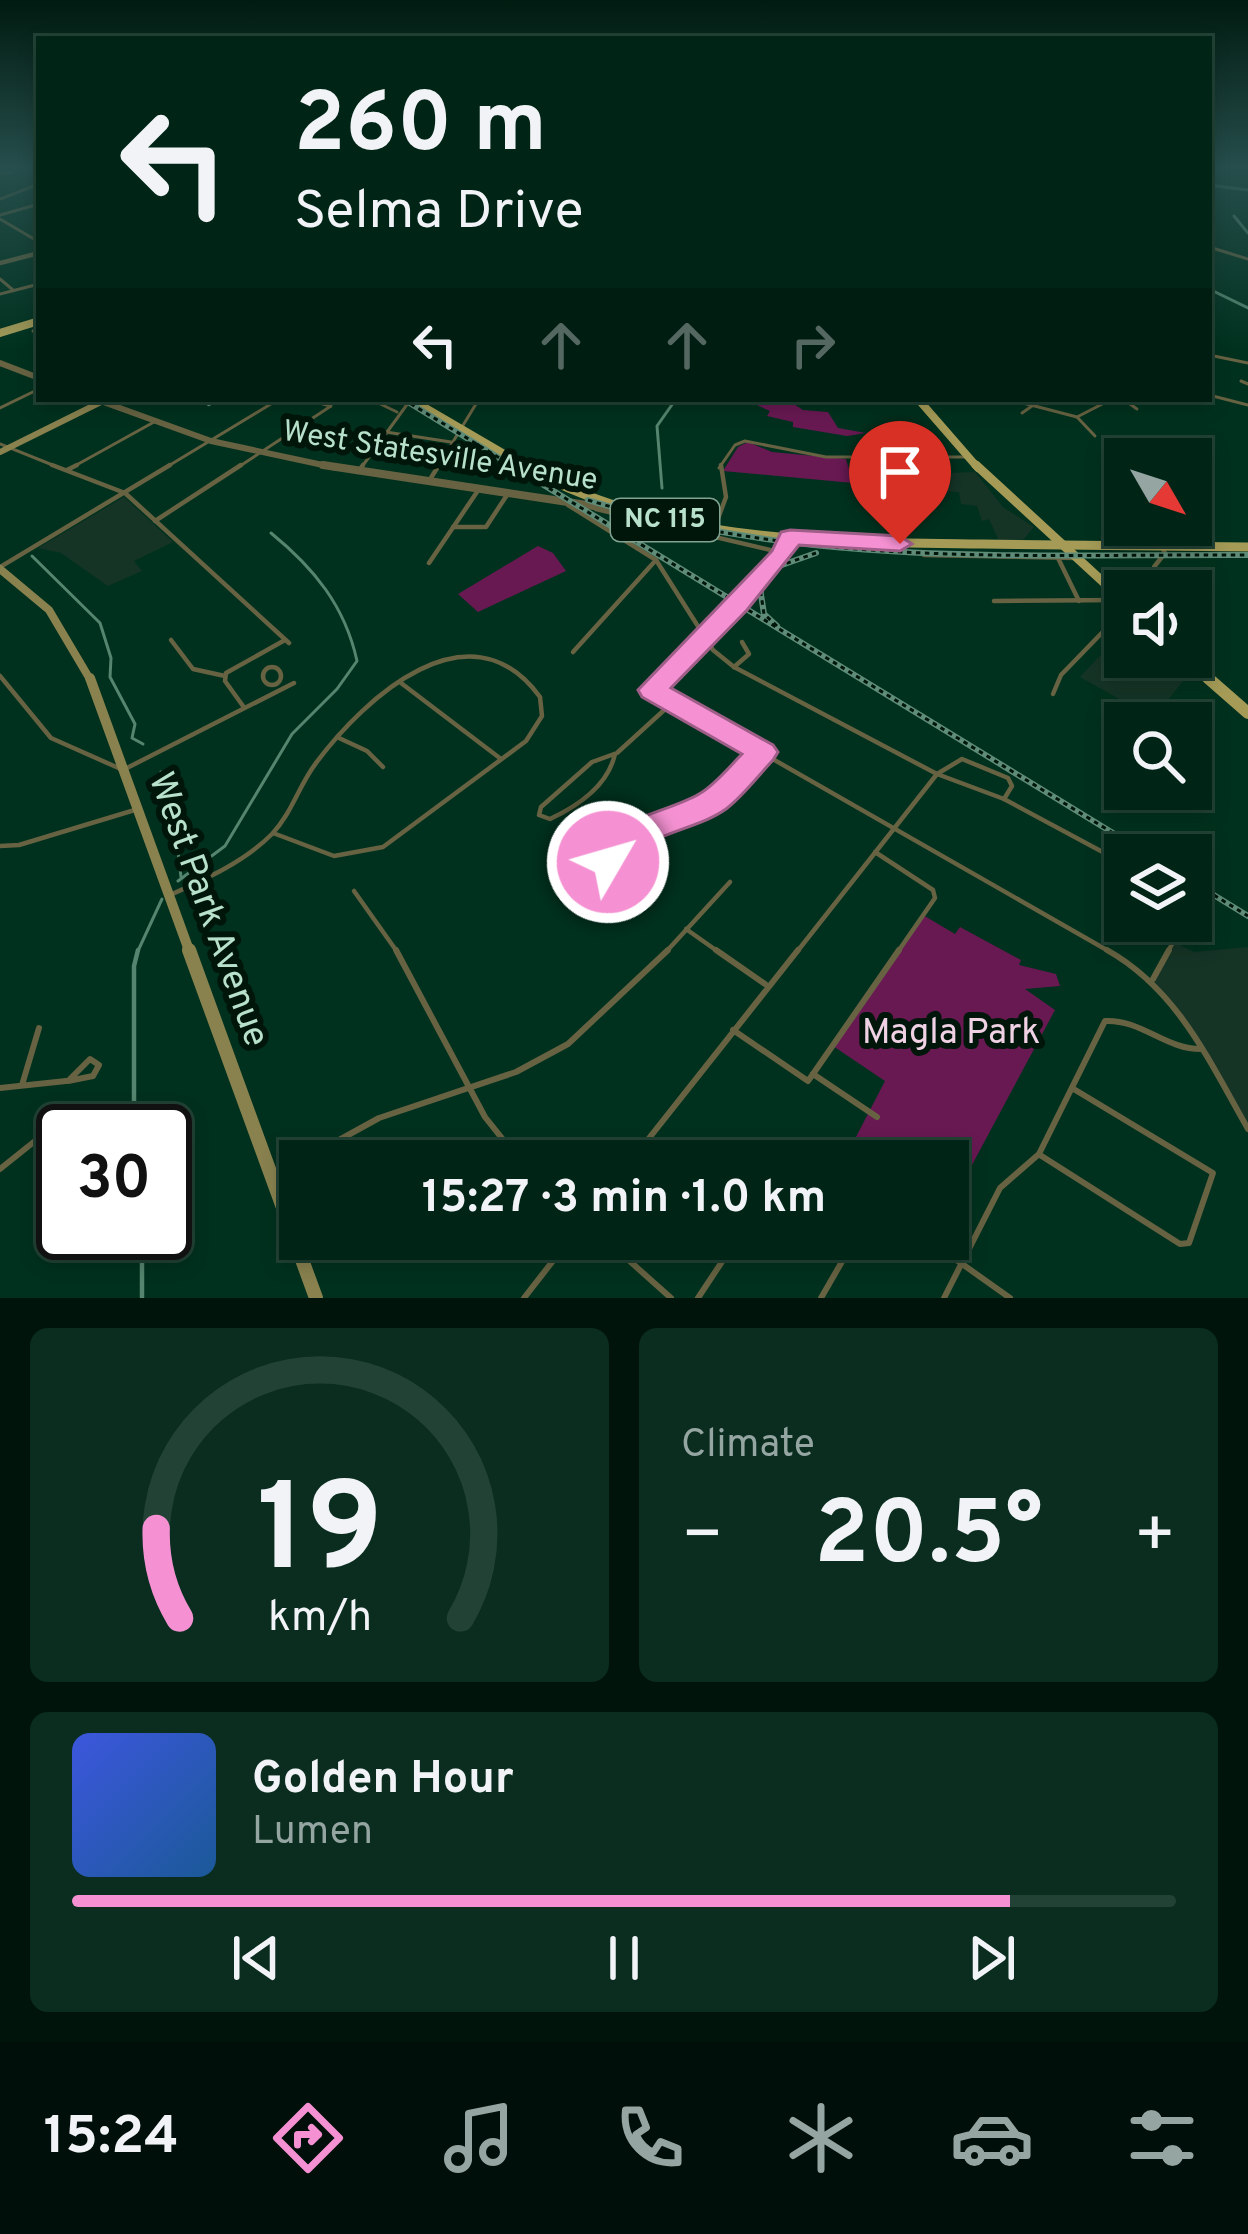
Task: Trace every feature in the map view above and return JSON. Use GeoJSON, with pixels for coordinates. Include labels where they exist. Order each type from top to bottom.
{"type":"FeatureCollection","features":[{"type":"Feature","properties":{"kind":"main road"},"geometry":{"type":"LineString","coordinates":[[0,333],[36,322]]}},
{"type":"Feature","properties":{"kind":"main road"},"geometry":{"type":"LineString","coordinates":[[3,448],[97,402]]}},
{"type":"Feature","properties":{"kind":"main road","name":"NC 115"},"geometry":{"type":"LineString","coordinates":[[416,402],[558,485],[634,512],[714,530],[899,544],[1104,545]]}},
{"type":"Feature","properties":{"kind":"main road"},"geometry":{"type":"LineString","coordinates":[[920,402],[967,457],[1104,584]]}},
{"type":"Feature","properties":{"kind":"main road","name":"NC 115"},"geometry":{"type":"LineString","coordinates":[[1161,546],[1248,548]]}},
{"type":"Feature","properties":{"kind":"main road","name":"West Park Avenue"},"geometry":{"type":"LineString","coordinates":[[0,568],[49,610],[76,649],[316,1298]]}},
{"type":"Feature","properties":{"kind":"main road"},"geometry":{"type":"LineString","coordinates":[[1209,678],[1248,713]]}},
{"type":"Feature","properties":{"kind":"street"},"geometry":{"type":"LineString","coordinates":[[1212,249],[1248,259]]}},
{"type":"Feature","properties":{"kind":"street"},"geometry":{"type":"LineString","coordinates":[[0,262],[36,254]]}},
{"type":"Feature","properties":{"kind":"street"},"geometry":{"type":"LineString","coordinates":[[0,278],[13,290]]}},
{"type":"Feature","properties":{"kind":"street"},"geometry":{"type":"LineString","coordinates":[[0,294],[36,285]]}},
{"type":"Feature","properties":{"kind":"street"},"geometry":{"type":"LineString","coordinates":[[1212,356],[1248,364]]}},
{"type":"Feature","properties":{"kind":"street"},"geometry":{"type":"LineString","coordinates":[[0,363],[36,376]]}},
{"type":"Feature","properties":{"kind":"street"},"geometry":{"type":"LineString","coordinates":[[1241,381],[1248,384]]}},
{"type":"Feature","properties":{"kind":"street"},"geometry":{"type":"LineString","coordinates":[[0,408],[36,390]]}},
{"type":"Feature","properties":{"kind":"street"},"geometry":{"type":"LineString","coordinates":[[1212,396],[1248,405]]}},
{"type":"Feature","properties":{"kind":"street","name":"West Statesville Avenue"},"geometry":{"type":"LineString","coordinates":[[106,402],[211,441],[261,452],[358,472],[634,512]]}},
{"type":"Feature","properties":{"kind":"street"},"geometry":{"type":"LineString","coordinates":[[0,568],[274,402]]}},
{"type":"Feature","properties":{"kind":"street"},"geometry":{"type":"LineString","coordinates":[[155,521],[331,406],[317,402]]}},
{"type":"Feature","properties":{"kind":"street"},"geometry":{"type":"LineString","coordinates":[[376,402],[400,413]]}},
{"type":"Feature","properties":{"kind":"street"},"geometry":{"type":"LineString","coordinates":[[358,472],[409,402]]}},
{"type":"Feature","properties":{"kind":"street"},"geometry":{"type":"LineString","coordinates":[[429,482],[477,402]]}},
{"type":"Feature","properties":{"kind":"street"},"geometry":{"type":"LineString","coordinates":[[1018,402],[1077,417],[1095,436]]}},
{"type":"Feature","properties":{"kind":"street"},"geometry":{"type":"LineString","coordinates":[[1077,417],[1106,402]]}},
{"type":"Feature","properties":{"kind":"street"},"geometry":{"type":"LineString","coordinates":[[1128,402],[1138,409]]}},
{"type":"Feature","properties":{"kind":"street"},"geometry":{"type":"LineString","coordinates":[[1022,413],[1032,406]]}},
{"type":"Feature","properties":{"kind":"street"},"geometry":{"type":"LineString","coordinates":[[67,470],[154,422]]}},
{"type":"Feature","properties":{"kind":"street"},"geometry":{"type":"LineString","coordinates":[[386,432],[453,442]]}},
{"type":"Feature","properties":{"kind":"street"},"geometry":{"type":"LineString","coordinates":[[714,530],[726,497],[721,463],[735,446],[748,440],[771,451],[814,455],[967,457]]}},
{"type":"Feature","properties":{"kind":"street"},"geometry":{"type":"LineString","coordinates":[[3,448],[125,493],[287,642],[225,676],[193,669],[171,640]]}},
{"type":"Feature","properties":{"kind":"street"},"geometry":{"type":"LineString","coordinates":[[429,563],[478,489]]}},
{"type":"Feature","properties":{"kind":"street"},"geometry":{"type":"LineString","coordinates":[[453,527],[486,527],[508,494]]}},
{"type":"Feature","properties":{"kind":"street"},"geometry":{"type":"LineString","coordinates":[[563,502],[656,560],[674,582],[705,639],[734,667],[937,774],[1004,799],[1104,853]]}},
{"type":"Feature","properties":{"kind":"street"},"geometry":{"type":"LineString","coordinates":[[591,506],[784,553]]}},
{"type":"Feature","properties":{"kind":"street"},"geometry":{"type":"LineString","coordinates":[[790,537],[784,553],[652,690],[1096,942],[1152,980],[1175,1005],[1248,1129]]}},
{"type":"Feature","properties":{"kind":"street"},"geometry":{"type":"LineString","coordinates":[[1154,567],[1165,554],[1161,546]]}},
{"type":"Feature","properties":{"kind":"street"},"geometry":{"type":"LineString","coordinates":[[924,555],[1076,558]]}},
{"type":"Feature","properties":{"kind":"street"},"geometry":{"type":"LineString","coordinates":[[1058,558],[1079,602]]}},
{"type":"Feature","properties":{"kind":"street"},"geometry":{"type":"LineString","coordinates":[[574,652],[656,560]]}},
{"type":"Feature","properties":{"kind":"street"},"geometry":{"type":"LineString","coordinates":[[994,601],[1104,603]]}},
{"type":"Feature","properties":{"kind":"street"},"geometry":{"type":"LineString","coordinates":[[1053,694],[1061,675],[1104,626]]}},
{"type":"Feature","properties":{"kind":"street"},"geometry":{"type":"LineString","coordinates":[[734,667],[749,654],[742,641]]}},
{"type":"Feature","properties":{"kind":"street"},"geometry":{"type":"LineString","coordinates":[[170,895],[211,876],[273,833],[294,806],[316,763],[339,738],[374,701],[434,662],[468,655],[494,661],[531,681],[542,695],[537,730],[393,841],[369,852],[318,854],[273,833]]}},
{"type":"Feature","properties":{"kind":"street"},"geometry":{"type":"LineString","coordinates":[[0,676],[51,738],[123,770],[294,683]]}},
{"type":"Feature","properties":{"kind":"street"},"geometry":{"type":"LineString","coordinates":[[225,676],[243,706]]}},
{"type":"Feature","properties":{"kind":"street"},"geometry":{"type":"LineString","coordinates":[[278,681],[285,688]]}},
{"type":"Feature","properties":{"kind":"street"},"geometry":{"type":"LineString","coordinates":[[400,682],[501,759]]}},
{"type":"Feature","properties":{"kind":"street"},"geometry":{"type":"LineString","coordinates":[[615,754],[611,772],[557,818],[539,814],[541,807],[596,760],[615,754],[673,702]]}},
{"type":"Feature","properties":{"kind":"street"},"geometry":{"type":"LineString","coordinates":[[339,738],[367,751],[383,767]]}},
{"type":"Feature","properties":{"kind":"street"},"geometry":{"type":"LineString","coordinates":[[746,769],[745,758],[753,747]]}},
{"type":"Feature","properties":{"kind":"street"},"geometry":{"type":"LineString","coordinates":[[607,855],[604,867],[584,884],[566,875],[570,866],[607,855],[660,823],[704,808],[763,752]]}},
{"type":"Feature","properties":{"kind":"street"},"geometry":{"type":"LineString","coordinates":[[647,1140],[937,774],[962,759],[1008,778],[1012,786],[1004,799]]}},
{"type":"Feature","properties":{"kind":"street"},"geometry":{"type":"LineString","coordinates":[[596,760],[611,772]]}},
{"type":"Feature","properties":{"kind":"street"},"geometry":{"type":"LineString","coordinates":[[0,846],[19,845],[138,809]]}},
{"type":"Feature","properties":{"kind":"street"},"geometry":{"type":"LineString","coordinates":[[733,1030],[808,1081],[935,898],[933,890],[874,852]]}},
{"type":"Feature","properties":{"kind":"street"},"geometry":{"type":"LineString","coordinates":[[339,1140],[379,1118],[516,1072],[568,1044],[638,982],[730,882]]}},
{"type":"Feature","properties":{"kind":"street"},"geometry":{"type":"LineString","coordinates":[[354,891],[384,930],[502,1140]]}},
{"type":"Feature","properties":{"kind":"street"},"geometry":{"type":"LineString","coordinates":[[686,929],[767,986]]}},
{"type":"Feature","properties":{"kind":"street"},"geometry":{"type":"LineString","coordinates":[[1152,980],[1173,942]]}},
{"type":"Feature","properties":{"kind":"street"},"geometry":{"type":"LineString","coordinates":[[944,1298],[1000,1188],[1040,1154],[1102,1025],[1111,1019],[1185,1051],[1202,1049]]}},
{"type":"Feature","properties":{"kind":"street"},"geometry":{"type":"LineString","coordinates":[[22,1085],[39,1028]]}},
{"type":"Feature","properties":{"kind":"street"},"geometry":{"type":"LineString","coordinates":[[0,1088],[22,1085],[68,1081],[87,1079],[99,1064],[90,1059],[82,1063],[68,1081]]}},
{"type":"Feature","properties":{"kind":"street"},"geometry":{"type":"LineString","coordinates":[[813,1074],[877,1117]]}},
{"type":"Feature","properties":{"kind":"street"},"geometry":{"type":"LineString","coordinates":[[1040,1154],[1180,1244],[1189,1243],[1213,1174],[1072,1088]]}},
{"type":"Feature","properties":{"kind":"street"},"geometry":{"type":"LineString","coordinates":[[0,1169],[36,1140]]}},
{"type":"Feature","properties":{"kind":"street"},"geometry":{"type":"LineString","coordinates":[[272,1177],[279,1173]]}},
{"type":"Feature","properties":{"kind":"street"},"geometry":{"type":"LineString","coordinates":[[524,1298],[554,1260]]}},
{"type":"Feature","properties":{"kind":"street"},"geometry":{"type":"LineString","coordinates":[[628,1260],[671,1298]]}},
{"type":"Feature","properties":{"kind":"street"},"geometry":{"type":"LineString","coordinates":[[698,1298],[723,1260]]}},
{"type":"Feature","properties":{"kind":"street"},"geometry":{"type":"LineString","coordinates":[[821,1298],[843,1260]]}},
{"type":"Feature","properties":{"kind":"street"},"geometry":{"type":"LineString","coordinates":[[956,1260],[1010,1298]]}},
{"type":"Feature","properties":{"kind":"shaded area"},"geometry":{"type":"Polygon","coordinates":[[[975,472],[1003,507],[1034,527],[1023,540],[999,541],[989,519],[982,521],[977,506],[961,504],[959,492],[927,490],[922,474],[975,472]]]}},
{"type":"Feature","properties":{"kind":"shaded area"},"geometry":{"type":"Polygon","coordinates":[[[124,497],[173,542],[134,561],[142,571],[108,586],[61,553],[38,548],[124,497]]]}},
{"type":"Feature","properties":{"kind":"shaded area"},"geometry":{"type":"Polygon","coordinates":[[[1104,651],[1104,678],[1186,678],[1166,702],[1125,702],[1080,677],[1104,651]]]}},
{"type":"Feature","properties":{"kind":"shaded area"},"geometry":{"type":"Polygon","coordinates":[[[1174,942],[1194,952],[1248,947],[1248,1129],[1187,1021],[1152,980],[1174,942]]]}},
{"type":"Feature","properties":{"kind":"green space"},"geometry":{"type":"Polygon","coordinates":[[[750,402],[791,402],[803,410],[828,412],[838,428],[866,433],[847,436],[793,427],[793,422],[767,416],[770,411],[750,402]]]}},
{"type":"Feature","properties":{"kind":"green space"},"geometry":{"type":"Polygon","coordinates":[[[748,442],[772,452],[846,459],[853,483],[723,471],[738,447],[748,442]]]}},
{"type":"Feature","properties":{"kind":"green space"},"geometry":{"type":"Polygon","coordinates":[[[538,546],[553,553],[566,571],[478,612],[458,594],[538,546]]]}},
{"type":"Feature","properties":{"kind":"green space","name":"Magla Park"},"geometry":{"type":"Polygon","coordinates":[[[923,915],[955,934],[960,927],[1021,960],[1019,965],[1056,974],[1060,986],[1025,989],[1055,1010],[969,1171],[969,1140],[856,1137],[885,1081],[833,1046],[923,915]]]}},
{"type":"Feature","properties":{"kind":"waterway"},"geometry":{"type":"LineString","coordinates":[[1244,228],[1248,233]]}},
{"type":"Feature","properties":{"kind":"waterway"},"geometry":{"type":"LineString","coordinates":[[1212,290],[1248,308]]}},
{"type":"Feature","properties":{"kind":"waterway"},"geometry":{"type":"LineString","coordinates":[[662,488],[657,426],[674,402]]}},
{"type":"Feature","properties":{"kind":"waterway"},"geometry":{"type":"LineString","coordinates":[[178,881],[225,846],[292,734],[337,689],[357,661],[345,623],[326,590],[271,533]]}},
{"type":"Feature","properties":{"kind":"waterway"},"geometry":{"type":"LineString","coordinates":[[32,556],[100,623],[111,658],[110,677],[135,724],[132,738],[143,744]]}},
{"type":"Feature","properties":{"kind":"waterway"},"geometry":{"type":"LineString","coordinates":[[161,772],[163,781],[156,787],[171,791],[181,877]]}},
{"type":"Feature","properties":{"kind":"waterway"},"geometry":{"type":"LineString","coordinates":[[138,952],[162,899]]}},
{"type":"Feature","properties":{"kind":"waterway"},"geometry":{"type":"LineString","coordinates":[[134,1104],[138,952]]}},
{"type":"Feature","properties":{"kind":"waterway"},"geometry":{"type":"LineString","coordinates":[[142,1260],[142,1298]]}},
{"type":"Feature","properties":{"kind":"railway"},"geometry":{"type":"LineString","coordinates":[[408,402],[1115,834]]}},
{"type":"Feature","properties":{"kind":"railway"},"geometry":{"type":"LineString","coordinates":[[588,500],[670,522],[834,547],[997,555],[1248,555]]}},
{"type":"Feature","properties":{"kind":"railway"},"geometry":{"type":"LineString","coordinates":[[777,626],[764,614],[760,588],[779,566],[816,553]]}},
{"type":"Feature","properties":{"kind":"railway"},"geometry":{"type":"LineString","coordinates":[[1212,894],[1248,916]]}},
{"type":"Feature","properties":{"kind":"route"},"geometry":{"type":"LineString","coordinates":[[608,862],[607,855],[620,851],[651,827],[713,802],[763,752],[652,690],[738,604],[784,553],[790,537],[900,544]]}}]}
